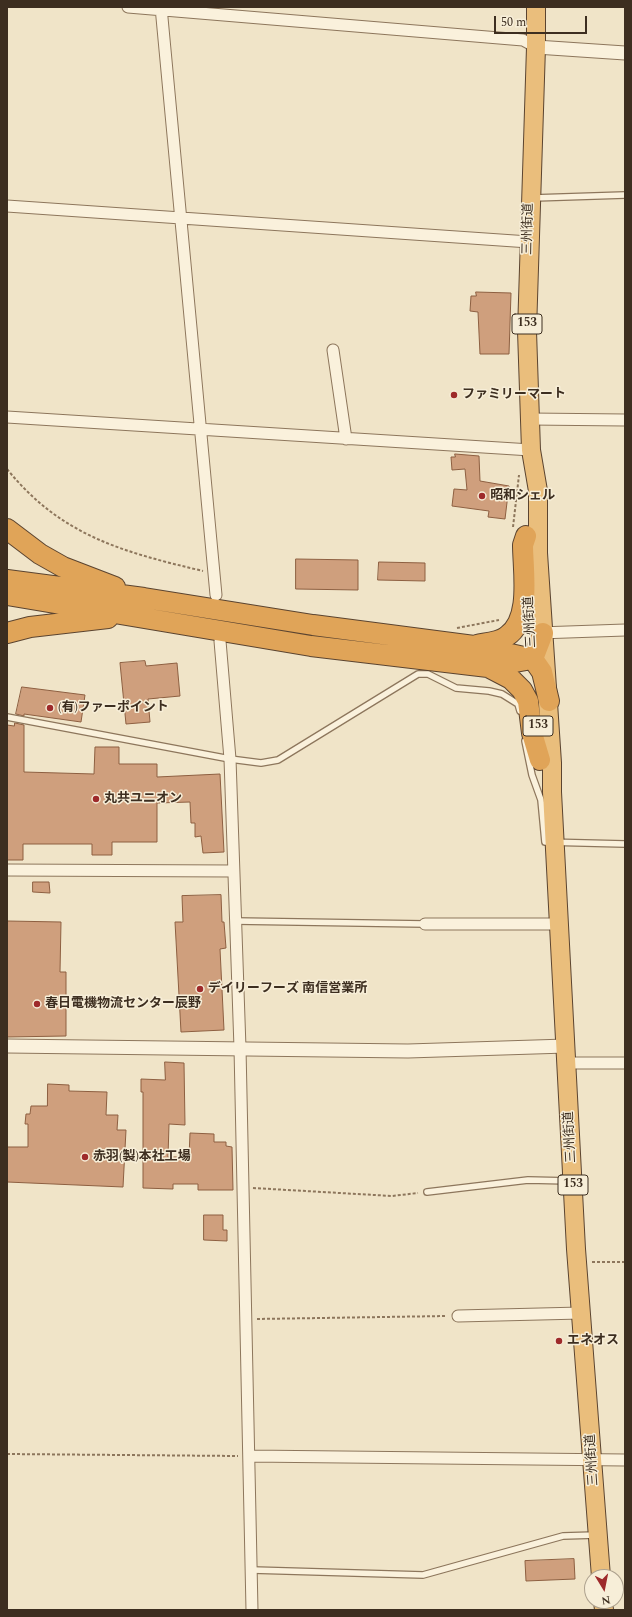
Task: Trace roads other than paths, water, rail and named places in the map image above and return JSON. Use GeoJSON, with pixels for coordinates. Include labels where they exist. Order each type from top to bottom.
{"type":"FeatureCollection","features":[{"type":"Feature","properties":{"kind":"highway","name":"三州街道"},"geometry":{"type":"LineString","coordinates":[[536,7],[527,331],[532,450],[538,490],[538,634]]}},
{"type":"Feature","properties":{"kind":"highway","name":"三州街道"},"geometry":{"type":"LineString","coordinates":[[532,450],[526,536],[548,701],[577,1261],[600,1569]]}},
{"type":"Feature","properties":{"kind":"highway"},"geometry":{"type":"LineString","coordinates":[[7,528],[40,554],[63,567],[144,598]]}},
{"type":"Feature","properties":{"kind":"highway"},"geometry":{"type":"LineString","coordinates":[[474,646],[507,637],[516,627],[523,613],[523,545],[526,536]]}},
{"type":"Feature","properties":{"kind":"highway"},"geometry":{"type":"LineString","coordinates":[[7,580],[144,598],[313,625],[474,646],[533,658]]}},
{"type":"Feature","properties":{"kind":"highway"},"geometry":{"type":"LineString","coordinates":[[7,595],[311,646],[488,667],[533,658]]}},
{"type":"Feature","properties":{"kind":"highway"},"geometry":{"type":"LineString","coordinates":[[7,633],[30,627],[132,616]]}},
{"type":"Feature","properties":{"kind":"highway"},"geometry":{"type":"LineString","coordinates":[[538,634],[533,658],[542,672],[548,701]]}},
{"type":"Feature","properties":{"kind":"highway","name":"三州街道"},"geometry":{"type":"LineString","coordinates":[[533,658],[540,760],[552,792]]}},
{"type":"Feature","properties":{"kind":"highway"},"geometry":{"type":"LineString","coordinates":[[488,667],[511,678],[522,690],[528,701],[532,734],[540,760]]}},
{"type":"Feature","properties":{"kind":"street"},"geometry":{"type":"LineString","coordinates":[[128,7],[161,8],[523,40],[536,47],[625,53]]}},
{"type":"Feature","properties":{"kind":"street"},"geometry":{"type":"LineString","coordinates":[[161,8],[216,595]]}},
{"type":"Feature","properties":{"kind":"street"},"geometry":{"type":"LineString","coordinates":[[7,206],[529,242]]}},
{"type":"Feature","properties":{"kind":"street"},"geometry":{"type":"LineString","coordinates":[[333,350],[346,439]]}},
{"type":"Feature","properties":{"kind":"street"},"geometry":{"type":"LineString","coordinates":[[7,417],[532,450]]}},
{"type":"Feature","properties":{"kind":"street"},"geometry":{"type":"LineString","coordinates":[[530,419],[625,420]]}},
{"type":"Feature","properties":{"kind":"street"},"geometry":{"type":"LineString","coordinates":[[538,634],[625,630]]}},
{"type":"Feature","properties":{"kind":"street"},"geometry":{"type":"LineString","coordinates":[[220,641],[230,759],[240,1048],[252,1610]]}},
{"type":"Feature","properties":{"kind":"street"},"geometry":{"type":"LineString","coordinates":[[7,870],[233,871]]}},
{"type":"Feature","properties":{"kind":"street"},"geometry":{"type":"LineString","coordinates":[[425,924],[560,924]]}},
{"type":"Feature","properties":{"kind":"street"},"geometry":{"type":"LineString","coordinates":[[7,1046],[408,1050],[567,1054],[625,1063]]}},
{"type":"Feature","properties":{"kind":"street"},"geometry":{"type":"LineString","coordinates":[[458,1316],[581,1313]]}},
{"type":"Feature","properties":{"kind":"street"},"geometry":{"type":"LineString","coordinates":[[249,1456],[625,1460]]}},
{"type":"Feature","properties":{"kind":"lane"},"geometry":{"type":"LineString","coordinates":[[530,198],[625,195]]}},
{"type":"Feature","properties":{"kind":"lane"},"geometry":{"type":"LineString","coordinates":[[7,717],[230,759],[262,763],[278,760],[418,674],[428,674],[456,688],[489,691],[502,694],[518,704],[521,719]]}},
{"type":"Feature","properties":{"kind":"lane"},"geometry":{"type":"LineString","coordinates":[[523,733],[532,775],[541,800],[545,842],[625,844]]}},
{"type":"Feature","properties":{"kind":"lane"},"geometry":{"type":"LineString","coordinates":[[235,920],[425,924]]}},
{"type":"Feature","properties":{"kind":"lane"},"geometry":{"type":"LineString","coordinates":[[428,1192],[528,1180],[573,1181]]}},
{"type":"Feature","properties":{"kind":"lane"},"geometry":{"type":"LineString","coordinates":[[252,1570],[423,1575],[563,1536],[598,1535]]}},
{"type":"Feature","properties":{"kind":"place","name":"ファミリーマート"},"geometry":{"type":"Point","coordinates":[454,395]}},
{"type":"Feature","properties":{"kind":"place","name":"昭和シェル"},"geometry":{"type":"Point","coordinates":[482,496]}},
{"type":"Feature","properties":{"kind":"place","name":"(有)ファーポイント"},"geometry":{"type":"Point","coordinates":[50,708]}},
{"type":"Feature","properties":{"kind":"place","name":"丸共ユニオン"},"geometry":{"type":"Point","coordinates":[96,799]}},
{"type":"Feature","properties":{"kind":"place","name":"デイリーフーズ 南信営業所"},"geometry":{"type":"Point","coordinates":[200,989]}},
{"type":"Feature","properties":{"kind":"place","name":"春日電機物流センター辰野"},"geometry":{"type":"Point","coordinates":[37,1004]}},
{"type":"Feature","properties":{"kind":"place","name":"赤羽(製)本社工場"},"geometry":{"type":"Point","coordinates":[85,1157]}},
{"type":"Feature","properties":{"kind":"place","name":"エネオス"},"geometry":{"type":"Point","coordinates":[559,1341]}}]}
